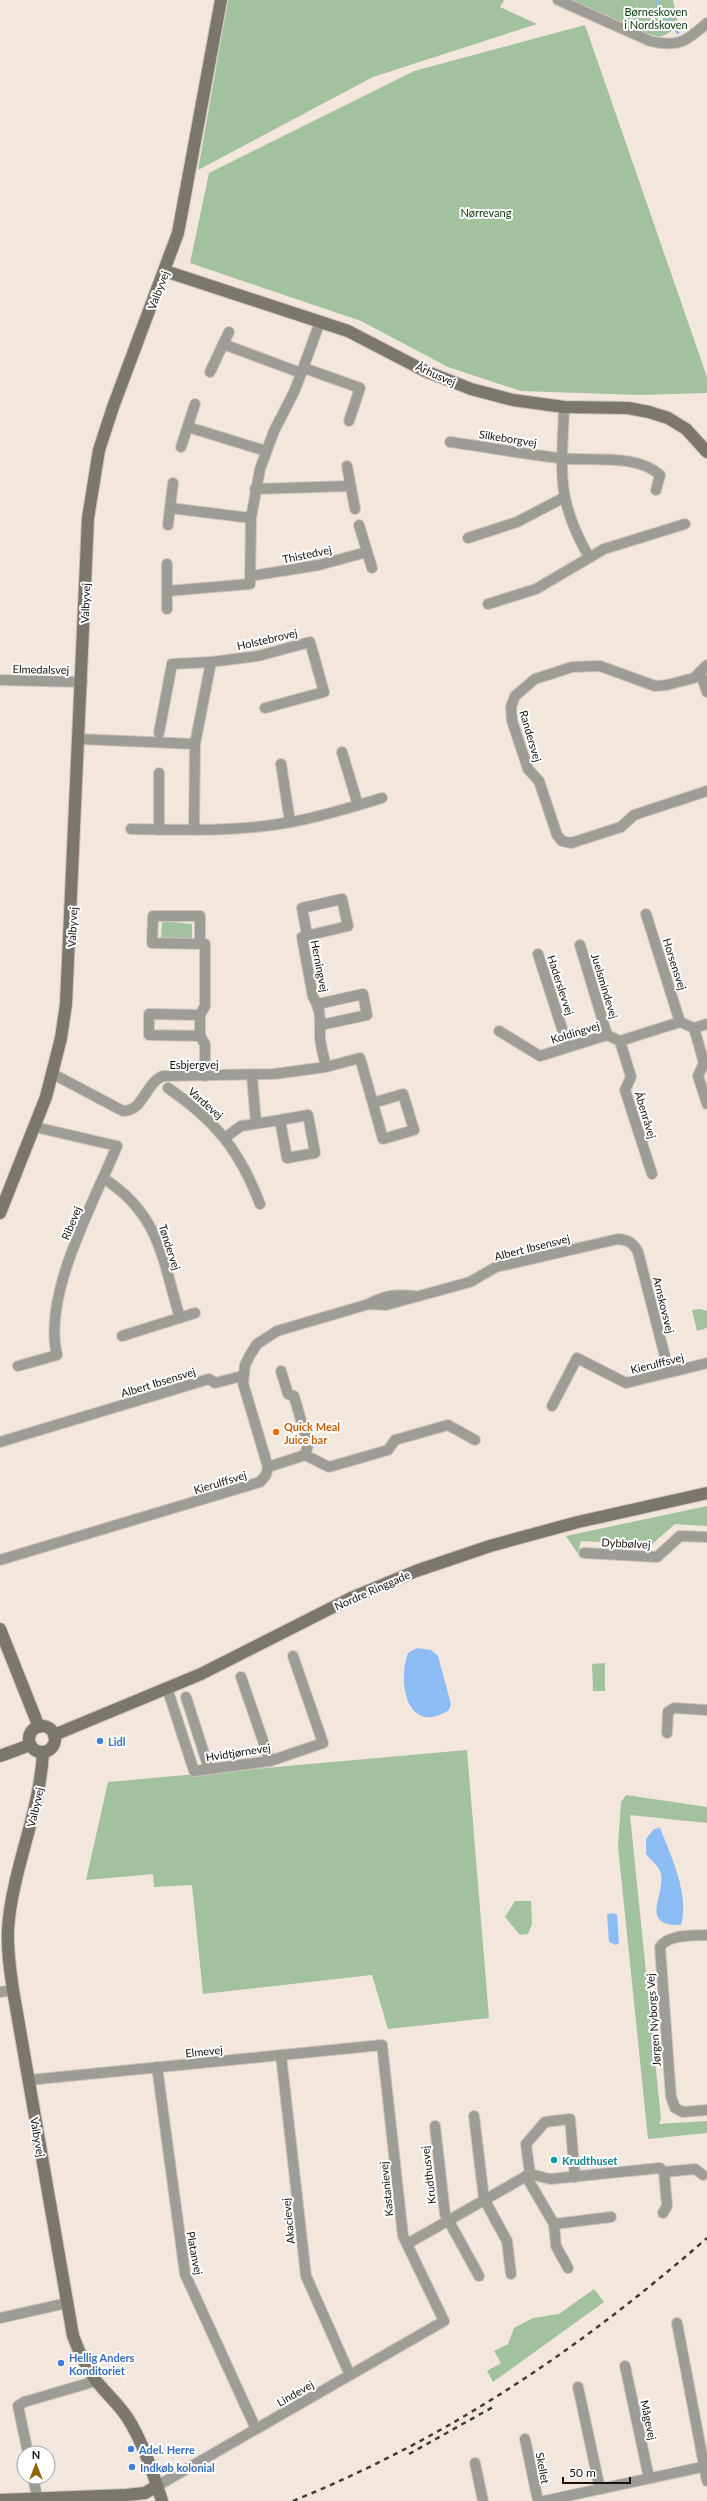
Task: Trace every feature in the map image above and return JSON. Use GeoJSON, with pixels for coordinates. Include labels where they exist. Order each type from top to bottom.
{"type":"FeatureCollection","features":[{"type":"Feature","properties":{"kind":"street","name":"Valbyvej"},"geometry":{"type":"LineString","coordinates":[[0,1213],[35,1128],[53,1074],[66,1004],[70,965],[88,518],[93,480],[99,450],[113,407],[166,271],[178,233],[185,203],[221,0]]}},
{"type":"Feature","properties":{"kind":"street"},"geometry":{"type":"LineString","coordinates":[[558,0],[650,41],[665,45],[679,44],[691,37],[707,23]]}},
{"type":"Feature","properties":{"kind":"street","name":"Århusvej"},"geometry":{"type":"LineString","coordinates":[[166,271],[320,322],[372,341],[425,371],[471,389],[513,400],[564,407],[628,408],[649,412],[668,418],[686,429],[707,452]]}},
{"type":"Feature","properties":{"kind":"street"},"geometry":{"type":"LineString","coordinates":[[251,576],[251,518],[255,489],[266,451],[303,371],[320,322]]}},
{"type":"Feature","properties":{"kind":"street"},"geometry":{"type":"LineString","coordinates":[[210,372],[228,332]]}},
{"type":"Feature","properties":{"kind":"street"},"geometry":{"type":"LineString","coordinates":[[223,344],[303,371],[360,388],[349,421]]}},
{"type":"Feature","properties":{"kind":"street"},"geometry":{"type":"LineString","coordinates":[[181,447],[195,404]]}},
{"type":"Feature","properties":{"kind":"street"},"geometry":{"type":"LineString","coordinates":[[564,407],[561,458],[563,498],[574,532],[589,557]]}},
{"type":"Feature","properties":{"kind":"street"},"geometry":{"type":"LineString","coordinates":[[188,427],[266,451]]}},
{"type":"Feature","properties":{"kind":"street","name":"Silkeborgvej"},"geometry":{"type":"LineString","coordinates":[[450,442],[561,458],[605,458],[653,469],[660,475],[656,490]]}},
{"type":"Feature","properties":{"kind":"street"},"geometry":{"type":"LineString","coordinates":[[347,466],[354,509]]}},
{"type":"Feature","properties":{"kind":"street"},"geometry":{"type":"LineString","coordinates":[[168,525],[173,483]]}},
{"type":"Feature","properties":{"kind":"street"},"geometry":{"type":"LineString","coordinates":[[255,489],[350,486]]}},
{"type":"Feature","properties":{"kind":"street"},"geometry":{"type":"LineString","coordinates":[[468,538],[517,522],[563,498]]}},
{"type":"Feature","properties":{"kind":"street"},"geometry":{"type":"LineString","coordinates":[[170,508],[251,518]]}},
{"type":"Feature","properties":{"kind":"street"},"geometry":{"type":"LineString","coordinates":[[488,604],[536,589],[604,549],[685,524]]}},
{"type":"Feature","properties":{"kind":"street"},"geometry":{"type":"LineString","coordinates":[[359,525],[372,568]]}},
{"type":"Feature","properties":{"kind":"street","name":"Thistedvej"},"geometry":{"type":"LineString","coordinates":[[167,591],[250,584],[251,576],[319,565],[367,552]]}},
{"type":"Feature","properties":{"kind":"street"},"geometry":{"type":"LineString","coordinates":[[166,564],[167,609]]}},
{"type":"Feature","properties":{"kind":"street","name":"Holstebrovej"},"geometry":{"type":"LineString","coordinates":[[159,732],[172,664],[211,662],[258,656],[310,642],[324,692],[265,708]]}},
{"type":"Feature","properties":{"kind":"street"},"geometry":{"type":"LineString","coordinates":[[194,830],[195,744],[211,662]]}},
{"type":"Feature","properties":{"kind":"street","name":"Randersvej"},"geometry":{"type":"LineString","coordinates":[[704,669],[694,678],[667,685],[655,686],[600,666],[572,668],[529,683],[515,696],[511,707],[512,721],[528,769],[539,781],[557,836],[562,841],[571,843],[621,827],[631,817],[707,791]]}},
{"type":"Feature","properties":{"kind":"street","name":"Randersvej"},"geometry":{"type":"LineString","coordinates":[[704,669],[707,692]]}},
{"type":"Feature","properties":{"kind":"street","name":"Elmedalsvej"},"geometry":{"type":"LineString","coordinates":[[0,680],[82,682]]}},
{"type":"Feature","properties":{"kind":"street"},"geometry":{"type":"LineString","coordinates":[[80,739],[195,744]]}},
{"type":"Feature","properties":{"kind":"street"},"geometry":{"type":"LineString","coordinates":[[342,752],[358,806]]}},
{"type":"Feature","properties":{"kind":"street"},"geometry":{"type":"LineString","coordinates":[[281,764],[290,822]]}},
{"type":"Feature","properties":{"kind":"street"},"geometry":{"type":"LineString","coordinates":[[159,773],[159,830]]}},
{"type":"Feature","properties":{"kind":"street"},"geometry":{"type":"LineString","coordinates":[[130,829],[194,830],[251,828],[290,822],[358,806],[382,798]]}},
{"type":"Feature","properties":{"kind":"street","name":"Herningvej"},"geometry":{"type":"LineString","coordinates":[[307,934],[302,908],[342,899],[348,926],[307,934],[302,937],[313,997],[318,1004],[322,1025],[319,1032],[326,1067]]}},
{"type":"Feature","properties":{"kind":"street","name":"Horsensvej"},"geometry":{"type":"LineString","coordinates":[[646,914],[680,1022]]}},
{"type":"Feature","properties":{"kind":"street"},"geometry":{"type":"LineString","coordinates":[[200,944],[200,916],[153,916],[152,943],[200,944],[205,944],[205,1006],[200,1015],[200,1036],[205,1044],[205,1076]]}},
{"type":"Feature","properties":{"kind":"street","name":"Juelsmindevej"},"geometry":{"type":"LineString","coordinates":[[580,945],[608,1035]]}},
{"type":"Feature","properties":{"kind":"street","name":"Haderslevvej"},"geometry":{"type":"LineString","coordinates":[[538,954],[568,1047]]}},
{"type":"Feature","properties":{"kind":"street","name":"Herningvej"},"geometry":{"type":"LineString","coordinates":[[318,1004],[362,994],[367,1015],[322,1025]]}},
{"type":"Feature","properties":{"kind":"street"},"geometry":{"type":"LineString","coordinates":[[200,1015],[149,1014],[149,1035],[200,1036]]}},
{"type":"Feature","properties":{"kind":"street"},"geometry":{"type":"LineString","coordinates":[[620,1041],[680,1022],[694,1028],[707,1024]]}},
{"type":"Feature","properties":{"kind":"street"},"geometry":{"type":"LineString","coordinates":[[694,1028],[704,1064],[698,1076],[707,1104]]}},
{"type":"Feature","properties":{"kind":"street","name":"Koldingvej"},"geometry":{"type":"LineString","coordinates":[[499,1031],[540,1056],[608,1035],[620,1041]]}},
{"type":"Feature","properties":{"kind":"street","name":"Åbenråvej"},"geometry":{"type":"LineString","coordinates":[[620,1041],[631,1077],[625,1090],[652,1174]]}},
{"type":"Feature","properties":{"kind":"street","name":"Esbjergvej"},"geometry":{"type":"LineString","coordinates":[[53,1074],[123,1111],[128,1111],[135,1108],[158,1078],[167,1076],[252,1076],[326,1067],[360,1058],[372,1103]]}},
{"type":"Feature","properties":{"kind":"street"},"geometry":{"type":"LineString","coordinates":[[252,1076],[256,1123]]}},
{"type":"Feature","properties":{"kind":"street","name":"Vardevej"},"geometry":{"type":"LineString","coordinates":[[168,1088],[192,1104],[226,1137],[250,1178],[260,1204]]}},
{"type":"Feature","properties":{"kind":"street"},"geometry":{"type":"LineString","coordinates":[[403,1094],[414,1130],[383,1139],[372,1103],[403,1094]]}},
{"type":"Feature","properties":{"kind":"street"},"geometry":{"type":"LineString","coordinates":[[226,1137],[241,1126],[256,1123],[308,1116],[315,1153],[287,1158],[280,1120]]}},
{"type":"Feature","properties":{"kind":"street","name":"Ribevej"},"geometry":{"type":"LineString","coordinates":[[18,1366],[57,1355],[53,1329],[62,1285],[80,1233],[117,1146],[35,1128]]}},
{"type":"Feature","properties":{"kind":"street","name":"Tøndervej"},"geometry":{"type":"LineString","coordinates":[[104,1178],[125,1193],[140,1208],[150,1223],[180,1318]]}},
{"type":"Feature","properties":{"kind":"street","name":"Albert Ibsensvej"},"geometry":{"type":"LineString","coordinates":[[0,1442],[209,1379],[215,1383],[242,1376],[250,1355],[257,1344],[267,1336],[277,1331],[370,1304],[386,1305],[414,1296],[470,1282],[480,1274],[502,1266],[618,1239],[628,1240],[634,1244]]}},
{"type":"Feature","properties":{"kind":"street","name":"Arnskovsvej"},"geometry":{"type":"LineString","coordinates":[[634,1244],[638,1252],[669,1372]]}},
{"type":"Feature","properties":{"kind":"street"},"geometry":{"type":"LineString","coordinates":[[122,1336],[195,1313]]}},
{"type":"Feature","properties":{"kind":"street","name":"Kierulffsvej"},"geometry":{"type":"LineString","coordinates":[[552,1406],[577,1358],[626,1383],[707,1363]]}},
{"type":"Feature","properties":{"kind":"street"},"geometry":{"type":"LineString","coordinates":[[281,1371],[288,1394],[294,1396],[308,1445],[305,1455]]}},
{"type":"Feature","properties":{"kind":"street"},"geometry":{"type":"LineString","coordinates":[[242,1376],[242,1383],[268,1467],[305,1455],[329,1467],[388,1450],[395,1440],[448,1426],[475,1440]]}},
{"type":"Feature","properties":{"kind":"street","name":"Kierulffsvej"},"geometry":{"type":"LineString","coordinates":[[0,1560],[260,1482],[266,1475],[268,1467]]}},
{"type":"Feature","properties":{"kind":"street","name":"Nordre Ringgade"},"geometry":{"type":"LineString","coordinates":[[54,1735],[237,1657],[289,1628],[351,1598],[416,1571],[497,1544],[578,1522],[707,1493]]}},
{"type":"Feature","properties":{"kind":"street","name":"Dybbølvej"},"geometry":{"type":"LineString","coordinates":[[584,1553],[657,1557],[680,1536],[707,1537]]}},
{"type":"Feature","properties":{"kind":"street"},"geometry":{"type":"LineString","coordinates":[[0,1629],[39,1727]]}},
{"type":"Feature","properties":{"kind":"street","name":"Hvidtjørnevej"},"geometry":{"type":"LineString","coordinates":[[167,1688],[194,1771],[270,1761],[323,1744],[293,1656]]}},
{"type":"Feature","properties":{"kind":"street"},"geometry":{"type":"LineString","coordinates":[[241,1677],[270,1761]]}},
{"type":"Feature","properties":{"kind":"street"},"geometry":{"type":"LineString","coordinates":[[186,1696],[209,1769]]}},
{"type":"Feature","properties":{"kind":"street"},"geometry":{"type":"LineString","coordinates":[[667,1733],[668,1712],[674,1708],[707,1710]]}},
{"type":"Feature","properties":{"kind":"street"},"geometry":{"type":"LineString","coordinates":[[39,1727],[47,1728],[54,1735],[53,1746],[43,1752],[36,1751],[30,1745],[30,1734],[39,1727]]}},
{"type":"Feature","properties":{"kind":"street"},"geometry":{"type":"LineString","coordinates":[[0,1756],[30,1745]]}},
{"type":"Feature","properties":{"kind":"street","name":"Valbyvej"},"geometry":{"type":"LineString","coordinates":[[43,1752],[40,1787],[4,1927],[13,1990],[73,2336],[80,2356],[96,2381],[119,2405],[128,2419],[141,2444],[162,2501]]}},
{"type":"Feature","properties":{"kind":"street","name":"Jørgen Nyborgs Vej"},"geometry":{"type":"LineString","coordinates":[[707,1935],[669,1938],[663,1942],[660,1947],[671,2097],[675,2108],[683,2112],[707,2110]]}},
{"type":"Feature","properties":{"kind":"street"},"geometry":{"type":"LineString","coordinates":[[0,1992],[13,1990]]}},
{"type":"Feature","properties":{"kind":"street","name":"Elmevej"},"geometry":{"type":"LineString","coordinates":[[29,2080],[382,2045]]}},
{"type":"Feature","properties":{"kind":"street","name":"Kastanievej"},"geometry":{"type":"LineString","coordinates":[[382,2045],[403,2236],[444,2321]]}},
{"type":"Feature","properties":{"kind":"street","name":"Akacievej"},"geometry":{"type":"LineString","coordinates":[[281,2055],[306,2276],[350,2375]]}},
{"type":"Feature","properties":{"kind":"street","name":"Platanvej"},"geometry":{"type":"LineString","coordinates":[[157,2067],[185,2274],[256,2429]]}},
{"type":"Feature","properties":{"kind":"street"},"geometry":{"type":"LineString","coordinates":[[474,2116],[484,2200],[507,2241],[511,2274]]}},
{"type":"Feature","properties":{"kind":"street"},"geometry":{"type":"LineString","coordinates":[[568,2268],[556,2246],[554,2224],[528,2175],[526,2144],[545,2122],[570,2119],[575,2177]]}},
{"type":"Feature","properties":{"kind":"street","name":"Krudthusvej"},"geometry":{"type":"LineString","coordinates":[[434,2126],[447,2222],[479,2276]]}},
{"type":"Feature","properties":{"kind":"street"},"geometry":{"type":"LineString","coordinates":[[407,2244],[528,2175],[550,2179],[660,2168],[664,2172],[667,2206],[663,2213]]}},
{"type":"Feature","properties":{"kind":"street"},"geometry":{"type":"LineString","coordinates":[[664,2172],[695,2169],[703,2174]]}},
{"type":"Feature","properties":{"kind":"street"},"geometry":{"type":"LineString","coordinates":[[554,2224],[611,2217]]}},
{"type":"Feature","properties":{"kind":"street"},"geometry":{"type":"LineString","coordinates":[[0,2318],[67,2303]]}},
{"type":"Feature","properties":{"kind":"street","name":"Lindevej"},"geometry":{"type":"LineString","coordinates":[[157,2486],[444,2321]]}},
{"type":"Feature","properties":{"kind":"street"},"geometry":{"type":"LineString","coordinates":[[676,2323],[706,2466],[707,2481]]}},
{"type":"Feature","properties":{"kind":"street","name":"Mågevej"},"geometry":{"type":"LineString","coordinates":[[625,2366],[649,2478]]}},
{"type":"Feature","properties":{"kind":"street"},"geometry":{"type":"LineString","coordinates":[[26,2445],[18,2406],[24,2402],[96,2381]]}},
{"type":"Feature","properties":{"kind":"street"},"geometry":{"type":"LineString","coordinates":[[578,2387],[600,2489]]}},
{"type":"Feature","properties":{"kind":"street","name":"Skellet"},"geometry":{"type":"LineString","coordinates":[[525,2439],[538,2501]]}},
{"type":"Feature","properties":{"kind":"street"},"geometry":{"type":"LineString","coordinates":[[475,2463],[483,2501]]}},
{"type":"Feature","properties":{"kind":"street"},"geometry":{"type":"LineString","coordinates":[[544,2501],[706,2466]]}},
{"type":"Feature","properties":{"kind":"street"},"geometry":{"type":"LineString","coordinates":[[35,2485],[37,2497]]}},
{"type":"Feature","properties":{"kind":"street"},"geometry":{"type":"LineString","coordinates":[[0,2500],[37,2497],[126,2495],[145,2493],[157,2486]]}},
{"type":"Feature","properties":{"kind":"green space"},"geometry":{"type":"Polygon","coordinates":[[[228,0],[504,0],[500,7],[537,24],[373,77],[198,170],[228,0]]]}},
{"type":"Feature","properties":{"kind":"green space","name":"Børneskoven i Nordskoven"},"geometry":{"type":"Polygon","coordinates":[[[570,0],[673,0],[677,23],[673,30],[660,37],[640,32],[570,0]]]}},
{"type":"Feature","properties":{"kind":"green space","name":"Nørrevang"},"geometry":{"type":"Polygon","coordinates":[[[585,25],[707,377],[707,393],[640,395],[521,391],[448,367],[361,321],[190,263],[209,173],[414,71],[585,25]]]}},
{"type":"Feature","properties":{"kind":"green space"},"geometry":{"type":"Polygon","coordinates":[[[162,921],[192,924],[192,940],[161,940],[162,921]]]}},
{"type":"Feature","properties":{"kind":"green space"},"geometry":{"type":"Polygon","coordinates":[[[700,1309],[707,1311],[707,1328],[697,1331],[692,1310],[700,1309]]]}},
{"type":"Feature","properties":{"kind":"green space"},"geometry":{"type":"Polygon","coordinates":[[[707,1506],[707,1526],[675,1524],[651,1545],[581,1541],[578,1554],[566,1536],[707,1506]]]}},
{"type":"Feature","properties":{"kind":"green space"},"geometry":{"type":"Polygon","coordinates":[[[605,1663],[605,1691],[593,1691],[592,1664],[605,1663]]]}},
{"type":"Feature","properties":{"kind":"green space"},"geometry":{"type":"Polygon","coordinates":[[[467,1750],[489,2018],[388,2029],[372,1975],[203,1994],[192,1885],[154,1887],[153,1874],[86,1880],[108,1782],[467,1750]]]}},
{"type":"Feature","properties":{"kind":"green space"},"geometry":{"type":"Polygon","coordinates":[[[626,1795],[707,1807],[707,1823],[630,1815],[661,2119],[659,2124],[707,2121],[707,2133],[648,2139],[618,1846],[621,1802],[626,1795]]]}},
{"type":"Feature","properties":{"kind":"green space"},"geometry":{"type":"Polygon","coordinates":[[[515,1901],[531,1901],[532,1924],[528,1934],[520,1935],[505,1917],[515,1901]]]}},
{"type":"Feature","properties":{"kind":"green space"},"geometry":{"type":"Polygon","coordinates":[[[594,2289],[604,2302],[493,2382],[487,2371],[501,2363],[494,2351],[508,2344],[514,2328],[533,2318],[559,2314],[594,2289]]]}},
{"type":"Feature","properties":{"kind":"water"},"geometry":{"type":"Polygon","coordinates":[[[417,1648],[431,1650],[438,1656],[451,1704],[449,1710],[435,1716],[423,1717],[415,1711],[409,1702],[405,1691],[405,1665],[408,1653],[417,1648]]]}},
{"type":"Feature","properties":{"kind":"water"},"geometry":{"type":"Polygon","coordinates":[[[660,1828],[674,1863],[681,1889],[683,1914],[681,1925],[668,1924],[661,1921],[657,1915],[661,1874],[657,1866],[646,1854],[646,1839],[654,1829],[660,1828]]]}},
{"type":"Feature","properties":{"kind":"water"},"geometry":{"type":"Polygon","coordinates":[[[610,1913],[617,1914],[619,1943],[616,1945],[609,1942],[607,1915],[610,1913]]]}},
{"type":"Feature","properties":{"kind":"waterway"},"geometry":{"type":"LineString","coordinates":[[657,0],[659,10],[678,33]]}},
{"type":"Feature","properties":{"kind":"railway"},"geometry":{"type":"LineString","coordinates":[[293,2501],[351,2476],[406,2449],[460,2419],[511,2387],[562,2353],[611,2317],[707,2238]]}},
{"type":"Feature","properties":{"kind":"railway"},"geometry":{"type":"LineString","coordinates":[[409,2454],[493,2407]]}},
{"type":"Feature","properties":{"kind":"place","name":"Quick Meal Juice bar"},"geometry":{"type":"Point","coordinates":[276,1432]}},
{"type":"Feature","properties":{"kind":"place","name":"Lidl"},"geometry":{"type":"Point","coordinates":[100,1741]}},
{"type":"Feature","properties":{"kind":"place","name":"Krudthuset"},"geometry":{"type":"Point","coordinates":[554,2160]}},
{"type":"Feature","properties":{"kind":"place","name":"Hellig Anders Konditoriet"},"geometry":{"type":"Point","coordinates":[61,2363]}},
{"type":"Feature","properties":{"kind":"place","name":"Adel. Herre"},"geometry":{"type":"Point","coordinates":[131,2449]}},
{"type":"Feature","properties":{"kind":"place","name":"Indkøb kolonial"},"geometry":{"type":"Point","coordinates":[132,2467]}}]}
